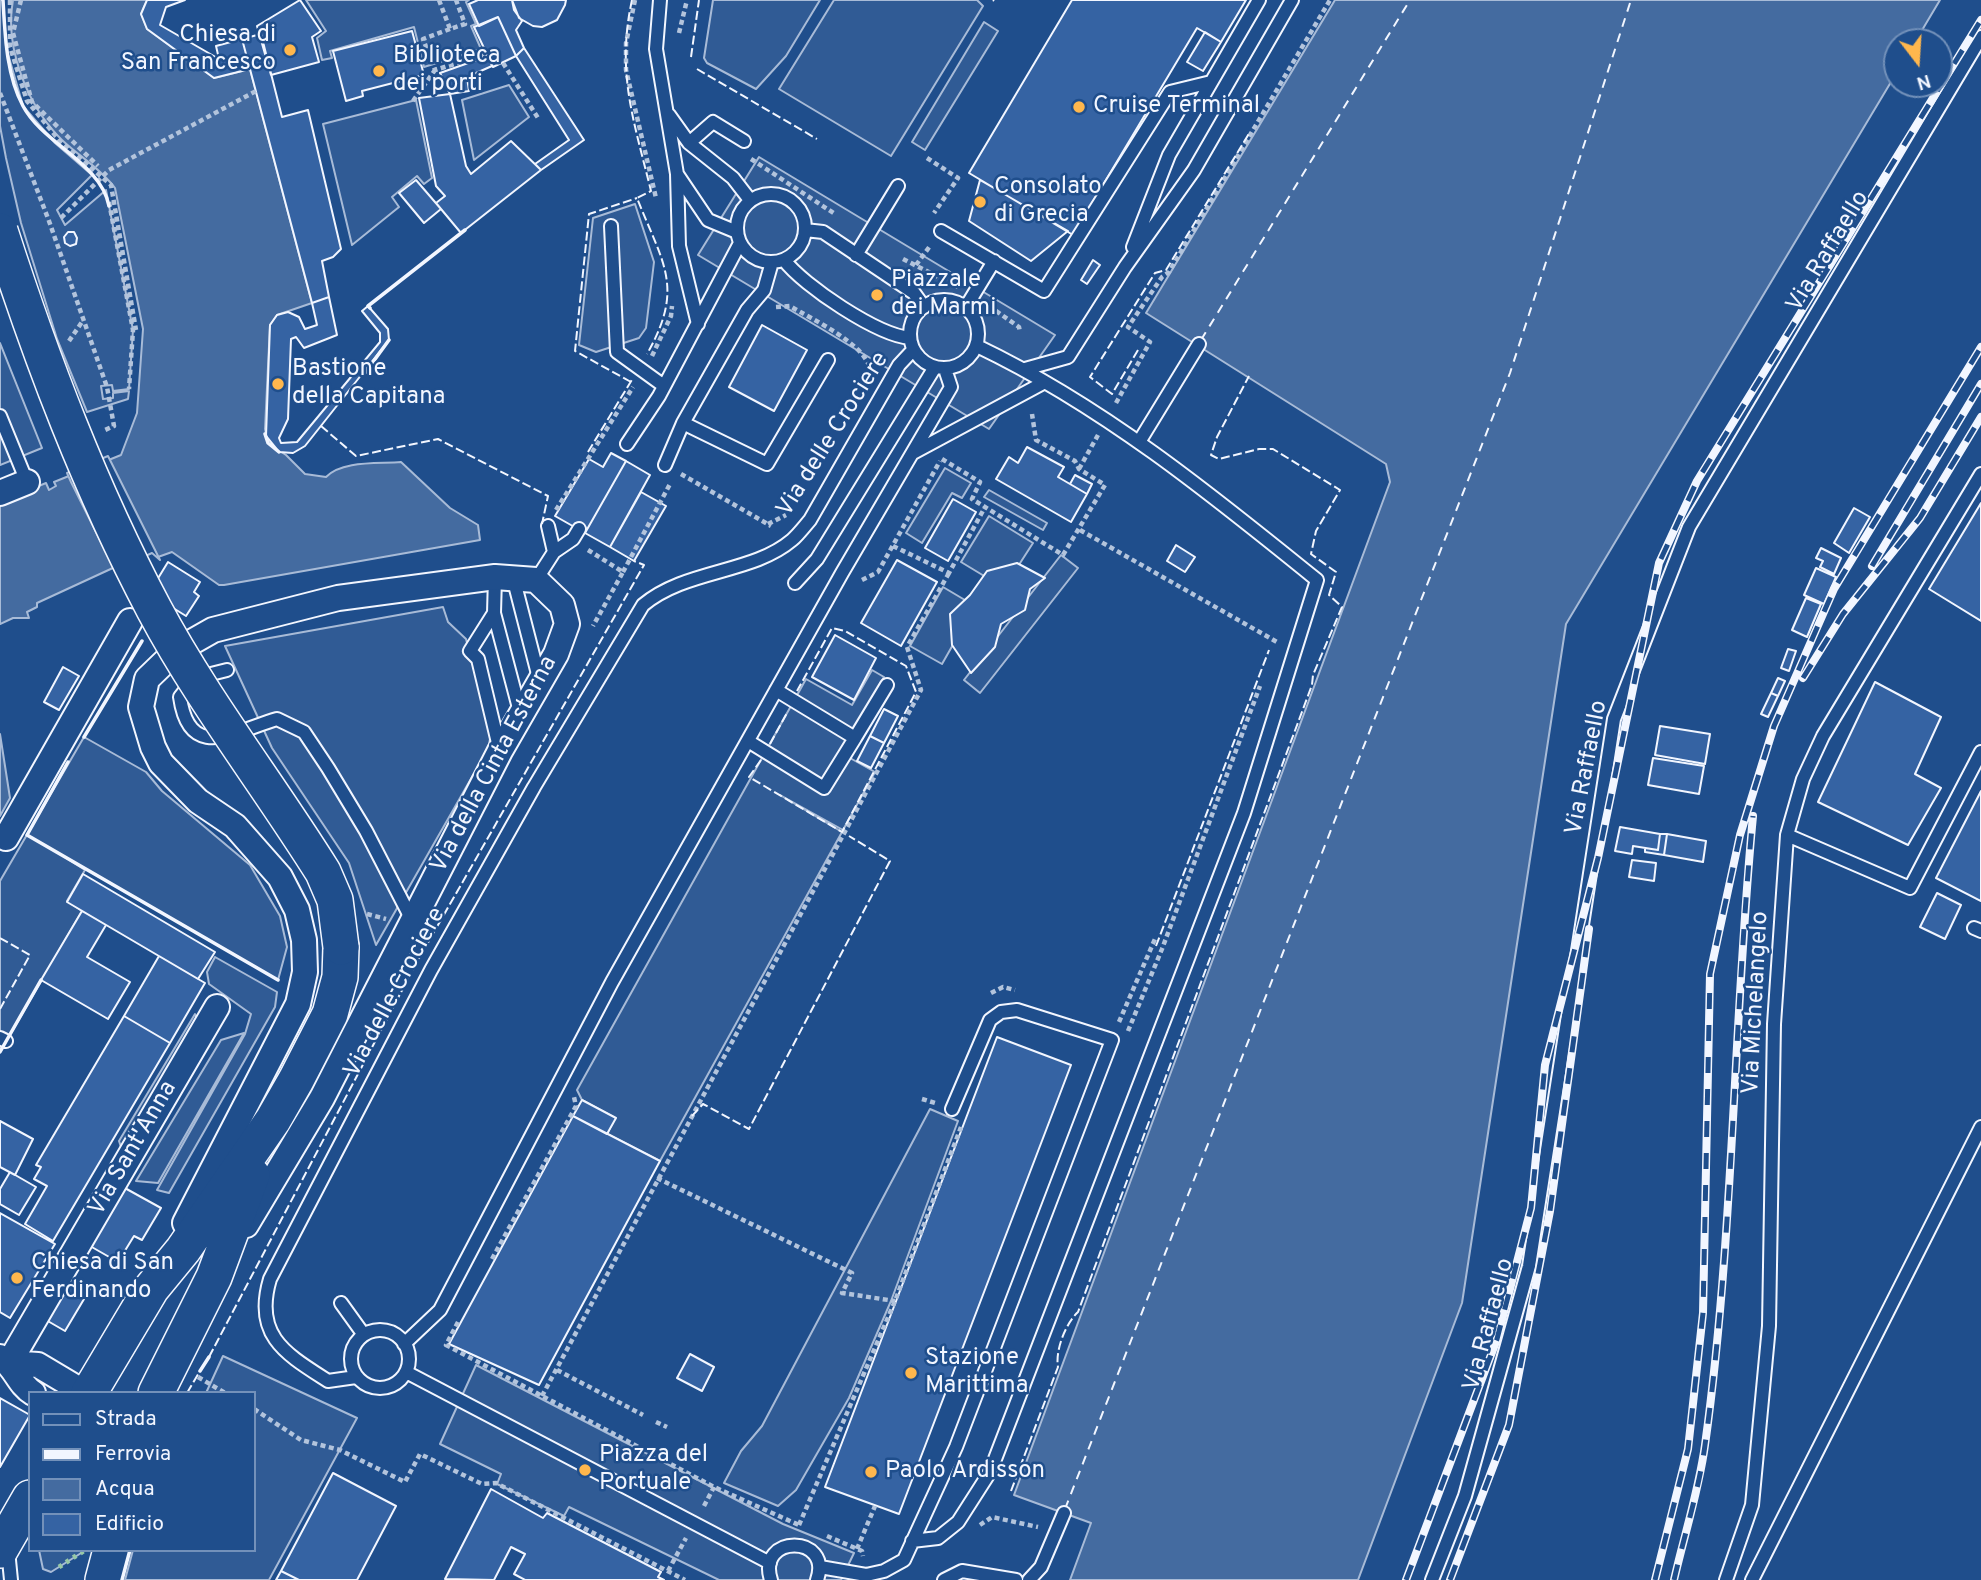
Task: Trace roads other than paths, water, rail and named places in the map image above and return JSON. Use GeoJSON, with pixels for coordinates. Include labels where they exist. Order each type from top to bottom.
{"type":"FeatureCollection","features":[{"type":"Feature","properties":{"kind":"main road","name":"Via della Cinta Esterna"},"geometry":{"type":"LineString","coordinates":[[0,231],[42,362],[115,531],[190,670],[323,873],[335,900],[341,947],[340,978],[330,1014],[273,1120],[183,1250],[151,1289],[88,1391]]}},
{"type":"Feature","properties":{"kind":"main road","name":"Via della Cinta Esterna"},"geometry":{"type":"LineString","coordinates":[[158,1391],[182,1367],[273,1120]]}},
{"type":"Feature","properties":{"kind":"main road"},"geometry":{"type":"LineString","coordinates":[[3,1545],[28,1502]]}},
{"type":"Feature","properties":{"kind":"street"},"geometry":{"type":"LineString","coordinates":[[0,493],[27,482]]}},
{"type":"Feature","properties":{"kind":"street","name":"Via della Cinta Esterna"},"geometry":{"type":"LineString","coordinates":[[151,1289],[298,1004],[305,972],[304,940],[297,910],[280,877],[235,826],[198,801],[161,763],[153,747],[141,707],[147,679],[176,651],[213,629],[338,598],[515,578],[562,605],[566,624],[556,654],[500,751],[322,1098],[214,1277]]}},
{"type":"Feature","properties":{"kind":"street"},"geometry":{"type":"LineString","coordinates":[[3,843],[130,621]]}},
{"type":"Feature","properties":{"kind":"street","name":"Via Sant'Anna"},"geometry":{"type":"LineString","coordinates":[[4,1360],[217,1007]]}},
{"type":"Feature","properties":{"kind":"street"},"geometry":{"type":"LineString","coordinates":[[4,1360],[30,1391]]}},
{"type":"Feature","properties":{"kind":"street"},"geometry":{"type":"LineString","coordinates":[[4,1360],[38,1365],[84,1391]]}},
{"type":"Feature","properties":{"kind":"lane"},"geometry":{"type":"LineString","coordinates":[[660,0],[656,49],[677,174],[679,246],[698,324]]}},
{"type":"Feature","properties":{"kind":"lane"},"geometry":{"type":"LineString","coordinates":[[1125,267],[1169,155],[1259,0]]}},
{"type":"Feature","properties":{"kind":"lane"},"geometry":{"type":"LineString","coordinates":[[1025,369],[1069,357],[1125,267],[1194,170],[1292,0]]}},
{"type":"Feature","properties":{"kind":"lane","name":"Via Raffaello"},"geometry":{"type":"LineString","coordinates":[[1432,1580],[1465,1496],[1529,1266],[1614,719],[1689,527],[1981,37]]}},
{"type":"Feature","properties":{"kind":"lane"},"geometry":{"type":"LineString","coordinates":[[941,232],[1044,291],[1170,93],[1211,82]]}},
{"type":"Feature","properties":{"kind":"lane"},"geometry":{"type":"LineString","coordinates":[[666,111],[689,144],[733,178],[750,200]]}},
{"type":"Feature","properties":{"kind":"lane"},"geometry":{"type":"LineString","coordinates":[[689,144],[713,122],[744,141]]}},
{"type":"Feature","properties":{"kind":"lane"},"geometry":{"type":"LineString","coordinates":[[677,174],[708,220],[738,237],[753,257],[778,261],[859,316],[912,344]]}},
{"type":"Feature","properties":{"kind":"lane"},"geometry":{"type":"LineString","coordinates":[[856,255],[898,186]]}},
{"type":"Feature","properties":{"kind":"lane"},"geometry":{"type":"LineString","coordinates":[[626,444],[664,386],[698,324],[738,237],[742,209],[750,200],[772,194],[792,201],[800,209],[806,230],[799,248],[778,261],[764,290],[747,310],[683,423],[671,469]]}},
{"type":"Feature","properties":{"kind":"lane"},"geometry":{"type":"LineString","coordinates":[[611,226],[617,352],[664,386]]}},
{"type":"Feature","properties":{"kind":"lane"},"geometry":{"type":"LineString","coordinates":[[806,230],[823,232],[914,293],[924,307]]}},
{"type":"Feature","properties":{"kind":"lane"},"geometry":{"type":"LineString","coordinates":[[965,307],[994,261]]}},
{"type":"Feature","properties":{"kind":"lane"},"geometry":{"type":"LineString","coordinates":[[945,300],[965,307],[978,325],[977,346],[961,365],[940,368],[926,364],[912,344],[911,326],[924,307],[945,300]]}},
{"type":"Feature","properties":{"kind":"lane","name":"Via delle Crociere"},"geometry":{"type":"LineString","coordinates":[[356,1377],[328,1381],[285,1354],[275,1341],[267,1320],[264,1301],[270,1279],[431,971],[534,787],[643,605],[662,589],[769,554],[791,541],[810,520],[912,344]]}},
{"type":"Feature","properties":{"kind":"lane"},"geometry":{"type":"LineString","coordinates":[[1139,442],[1199,344]]}},
{"type":"Feature","properties":{"kind":"lane"},"geometry":{"type":"LineString","coordinates":[[912,1541],[938,1538],[958,1522],[990,1472],[1244,813],[1317,580],[1139,442],[1025,369],[977,346]]}},
{"type":"Feature","properties":{"kind":"lane"},"geometry":{"type":"LineString","coordinates":[[683,423],[767,464],[828,360]]}},
{"type":"Feature","properties":{"kind":"lane"},"geometry":{"type":"LineString","coordinates":[[404,1344],[440,1310],[574,1050],[776,690],[951,387],[940,368]]}},
{"type":"Feature","properties":{"kind":"lane"},"geometry":{"type":"LineString","coordinates":[[796,583],[817,559],[940,368]]}},
{"type":"Feature","properties":{"kind":"lane"},"geometry":{"type":"LineString","coordinates":[[913,453],[1045,382]]}},
{"type":"Feature","properties":{"kind":"lane"},"geometry":{"type":"LineString","coordinates":[[0,416],[27,482]]}},
{"type":"Feature","properties":{"kind":"lane","name":"Via Michelangelo"},"geometry":{"type":"LineString","coordinates":[[1726,1580],[1752,1505],[1769,1326],[1774,1024],[1787,835],[1802,779],[1822,736],[1981,474]]}},
{"type":"Feature","properties":{"kind":"lane"},"geometry":{"type":"LineString","coordinates":[[548,526],[554,552]]}},
{"type":"Feature","properties":{"kind":"lane"},"geometry":{"type":"LineString","coordinates":[[500,751],[478,659],[470,651],[515,578],[573,539],[579,529]]}},
{"type":"Feature","properties":{"kind":"lane"},"geometry":{"type":"LineString","coordinates":[[515,578],[540,682]]}},
{"type":"Feature","properties":{"kind":"lane"},"geometry":{"type":"LineString","coordinates":[[494,613],[521,715]]}},
{"type":"Feature","properties":{"kind":"lane"},"geometry":{"type":"LineString","coordinates":[[227,670],[195,678],[180,697],[183,718],[189,729],[200,737],[212,737],[277,719],[304,732],[366,831],[412,920]]}},
{"type":"Feature","properties":{"kind":"lane"},"geometry":{"type":"LineString","coordinates":[[748,741],[824,788],[887,685]]}},
{"type":"Feature","properties":{"kind":"lane"},"geometry":{"type":"LineString","coordinates":[[776,690],[855,738]]}},
{"type":"Feature","properties":{"kind":"lane"},"geometry":{"type":"LineString","coordinates":[[1787,835],[1910,888],[1981,752]]}},
{"type":"Feature","properties":{"kind":"lane"},"geometry":{"type":"LineString","coordinates":[[819,1574],[866,1575],[884,1571],[904,1560],[956,1447],[1112,1040],[1017,1010],[1001,1012],[989,1020],[952,1109]]}},
{"type":"Feature","properties":{"kind":"lane"},"geometry":{"type":"LineString","coordinates":[[1752,1580],[1981,1127]]}},
{"type":"Feature","properties":{"kind":"lane"},"geometry":{"type":"LineString","coordinates":[[341,1303],[365,1335]]}},
{"type":"Feature","properties":{"kind":"lane"},"geometry":{"type":"LineString","coordinates":[[386,1331],[404,1344],[408,1353],[406,1372],[387,1387],[375,1388],[356,1377],[351,1354],[365,1335],[386,1331]]}},
{"type":"Feature","properties":{"kind":"lane"},"geometry":{"type":"LineString","coordinates":[[406,1372],[770,1563]]}},
{"type":"Feature","properties":{"kind":"lane"},"geometry":{"type":"LineString","coordinates":[[1029,1580],[1041,1567],[1064,1513]]}},
{"type":"Feature","properties":{"kind":"lane"},"geometry":{"type":"LineString","coordinates":[[3,1545],[11,1580]]}},
{"type":"Feature","properties":{"kind":"lane"},"geometry":{"type":"LineString","coordinates":[[771,1580],[770,1563],[775,1553],[792,1545],[811,1551],[819,1574],[833,1580]]}},
{"type":"Feature","properties":{"kind":"lane"},"geometry":{"type":"LineString","coordinates":[[952,1580],[962,1570]]}},
{"type":"Feature","properties":{"kind":"lane"},"geometry":{"type":"LineString","coordinates":[[944,1580],[962,1570],[1016,1580]]}},
{"type":"Feature","properties":{"kind":"water"},"geometry":{"type":"Polygon","coordinates":[[[13,0],[147,0],[141,14],[147,29],[214,78],[250,69],[312,303],[277,315],[270,325],[265,429],[268,443],[286,455],[305,474],[326,477],[351,465],[401,462],[450,508],[478,525],[480,540],[224,585],[219,585],[172,552],[158,557],[154,549],[37,603],[37,607],[27,612],[29,618],[13,618],[0,624],[0,502],[46,483],[49,490],[56,486],[54,482],[121,455],[137,413],[143,329],[115,188],[62,140],[29,94],[21,76],[12,37],[13,0]]]}},
{"type":"Feature","properties":{"kind":"water"},"geometry":{"type":"Polygon","coordinates":[[[1335,0],[1940,0],[1923,28],[1883,28],[1883,95],[1566,624],[1462,1303],[1358,1580],[1070,1580],[1091,1523],[1014,1495],[1390,482],[1386,464],[1146,313],[1335,0]]]}},
{"type":"Feature","properties":{"kind":"water"},"geometry":{"type":"Polygon","coordinates":[[[0,734],[10,798],[0,816],[0,734]]]}},
{"type":"Feature","properties":{"kind":"railway"},"geometry":{"type":"LineString","coordinates":[[1406,1580],[1497,1339],[1531,1208],[1545,1065],[1598,858],[1659,563],[1697,481],[1981,20]]}},
{"type":"Feature","properties":{"kind":"railway"},"geometry":{"type":"LineString","coordinates":[[1655,1580],[1688,1449],[1703,1313],[1710,974],[1740,835],[1774,726],[1834,589],[1981,347]]}},
{"type":"Feature","properties":{"kind":"railway"},"geometry":{"type":"LineString","coordinates":[[1872,566],[1981,384]]}},
{"type":"Feature","properties":{"kind":"railway"},"geometry":{"type":"LineString","coordinates":[[1803,678],[1843,614],[1920,518],[1981,417]]}},
{"type":"Feature","properties":{"kind":"railway"},"geometry":{"type":"LineString","coordinates":[[1674,1580],[1702,1462],[1715,1367],[1728,1210],[1753,816]]}},
{"type":"Feature","properties":{"kind":"railway"},"geometry":{"type":"LineString","coordinates":[[1450,1580],[1509,1425],[1550,1211],[1589,929]]}},
{"type":"Feature","properties":{"kind":"place","name":"Chiesa di San Francesco"},"geometry":{"type":"Point","coordinates":[290,50]}},
{"type":"Feature","properties":{"kind":"place","name":"Biblioteca dei porti"},"geometry":{"type":"Point","coordinates":[379,71]}},
{"type":"Feature","properties":{"kind":"place","name":"Cruise Terminal"},"geometry":{"type":"Point","coordinates":[1079,107]}},
{"type":"Feature","properties":{"kind":"place","name":"Consolato di Grecia"},"geometry":{"type":"Point","coordinates":[980,202]}},
{"type":"Feature","properties":{"kind":"place","name":"Piazzale dei Marmi"},"geometry":{"type":"Point","coordinates":[877,295]}},
{"type":"Feature","properties":{"kind":"place","name":"Bastione della Capitana"},"geometry":{"type":"Point","coordinates":[278,384]}},
{"type":"Feature","properties":{"kind":"place","name":"Chiesa di San Ferdinando"},"geometry":{"type":"Point","coordinates":[17,1278]}},
{"type":"Feature","properties":{"kind":"place","name":"Stazione Marittima"},"geometry":{"type":"Point","coordinates":[911,1373]}},
{"type":"Feature","properties":{"kind":"place","name":"Piazza del Portuale"},"geometry":{"type":"Point","coordinates":[585,1470]}},
{"type":"Feature","properties":{"kind":"place","name":"Paolo Ardisson"},"geometry":{"type":"Point","coordinates":[871,1472]}}]}
